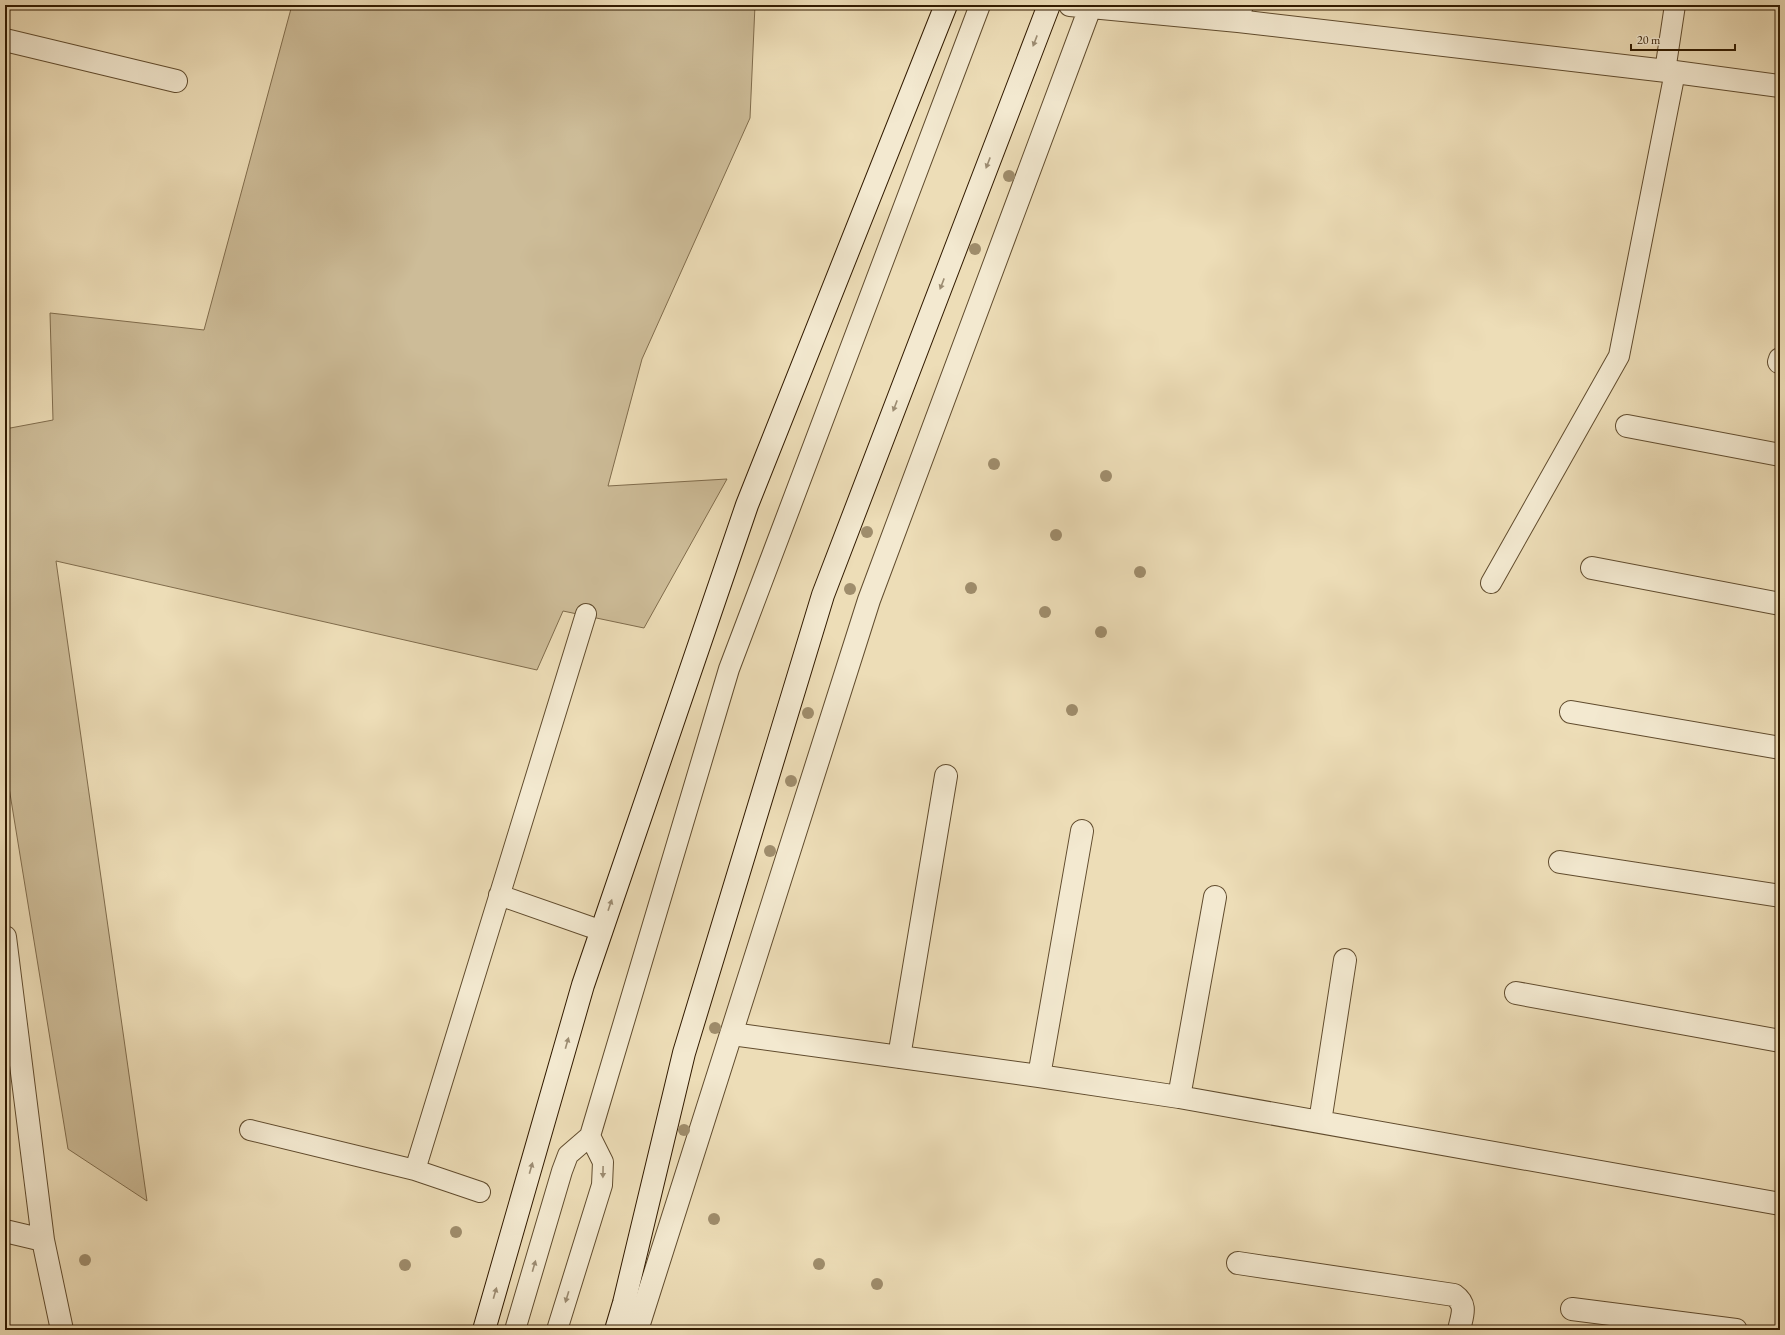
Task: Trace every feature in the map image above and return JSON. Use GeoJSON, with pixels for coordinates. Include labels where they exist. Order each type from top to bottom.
{"type":"FeatureCollection","features":[{"type":"Feature","properties":{"kind":"street"},"geometry":{"type":"LineString","coordinates":[[484,1330],[583,986],[747,505],[946,5]]}},
{"type":"Feature","properties":{"kind":"street"},"geometry":{"type":"LineString","coordinates":[[616,1330],[626,1296],[684,1054],[823,595],[1049,5]]}},
{"type":"Feature","properties":{"kind":"street"},"geometry":{"type":"LineString","coordinates":[[637,1330],[870,600],[1084,6],[1240,13],[1670,72],[1779,82]]}},
{"type":"Feature","properties":{"kind":"street"},"geometry":{"type":"LineString","coordinates":[[5,40],[176,81]]}},
{"type":"Feature","properties":{"kind":"street"},"geometry":{"type":"LineString","coordinates":[[1627,426],[1780,455]]}},
{"type":"Feature","properties":{"kind":"street"},"geometry":{"type":"LineString","coordinates":[[1592,568],[1780,604]]}},
{"type":"Feature","properties":{"kind":"street"},"geometry":{"type":"LineString","coordinates":[[1571,712],[1780,748]]}},
{"type":"Feature","properties":{"kind":"street"},"geometry":{"type":"LineString","coordinates":[[898,1057],[946,776]]}},
{"type":"Feature","properties":{"kind":"street"},"geometry":{"type":"LineString","coordinates":[[1039,1076],[1082,831]]}},
{"type":"Feature","properties":{"kind":"street"},"geometry":{"type":"LineString","coordinates":[[1560,862],[1780,896]]}},
{"type":"Feature","properties":{"kind":"street"},"geometry":{"type":"LineString","coordinates":[[1179,1097],[1216,897]]}},
{"type":"Feature","properties":{"kind":"street"},"geometry":{"type":"LineString","coordinates":[[5,937],[43,1240],[62,1330]]}},
{"type":"Feature","properties":{"kind":"street"},"geometry":{"type":"LineString","coordinates":[[1320,1122],[1345,960]]}},
{"type":"Feature","properties":{"kind":"street"},"geometry":{"type":"LineString","coordinates":[[1516,993],[1780,1041]]}},
{"type":"Feature","properties":{"kind":"street"},"geometry":{"type":"LineString","coordinates":[[732,1034],[1039,1076],[1179,1097],[1780,1204]]}},
{"type":"Feature","properties":{"kind":"street"},"geometry":{"type":"LineString","coordinates":[[5,1231],[43,1240]]}},
{"type":"Feature","properties":{"kind":"street"},"geometry":{"type":"LineString","coordinates":[[1238,1262],[1454,1294],[1461,1299],[1463,1305],[1459,1330]]}},
{"type":"Feature","properties":{"kind":"street"},"geometry":{"type":"LineString","coordinates":[[1572,1309],[1736,1330]]}},
{"type":"Feature","properties":{"kind":"lane"},"geometry":{"type":"LineString","coordinates":[[515,1330],[568,1154],[590,1136],[729,669],[980,5]]}},
{"type":"Feature","properties":{"kind":"lane"},"geometry":{"type":"LineString","coordinates":[[1491,583],[1619,356],[1670,72],[1674,5]]}},
{"type":"Feature","properties":{"kind":"lane"},"geometry":{"type":"LineString","coordinates":[[415,1170],[586,614]]}},
{"type":"Feature","properties":{"kind":"lane"},"geometry":{"type":"LineString","coordinates":[[499,895],[602,931]]}},
{"type":"Feature","properties":{"kind":"lane"},"geometry":{"type":"LineString","coordinates":[[250,1130],[415,1170],[480,1192]]}},
{"type":"Feature","properties":{"kind":"lane"},"geometry":{"type":"LineString","coordinates":[[557,1330],[602,1185],[603,1162],[590,1136]]}},
{"type":"Feature","properties":{"kind":"shaded area"},"geometry":{"type":"Polygon","coordinates":[[[292,5],[755,5],[750,118],[642,359],[608,486],[727,479],[644,628],[563,611],[537,670],[56,561],[147,1201],[68,1149],[5,763],[5,429],[53,420],[50,313],[204,330],[292,5]]]}}]}
